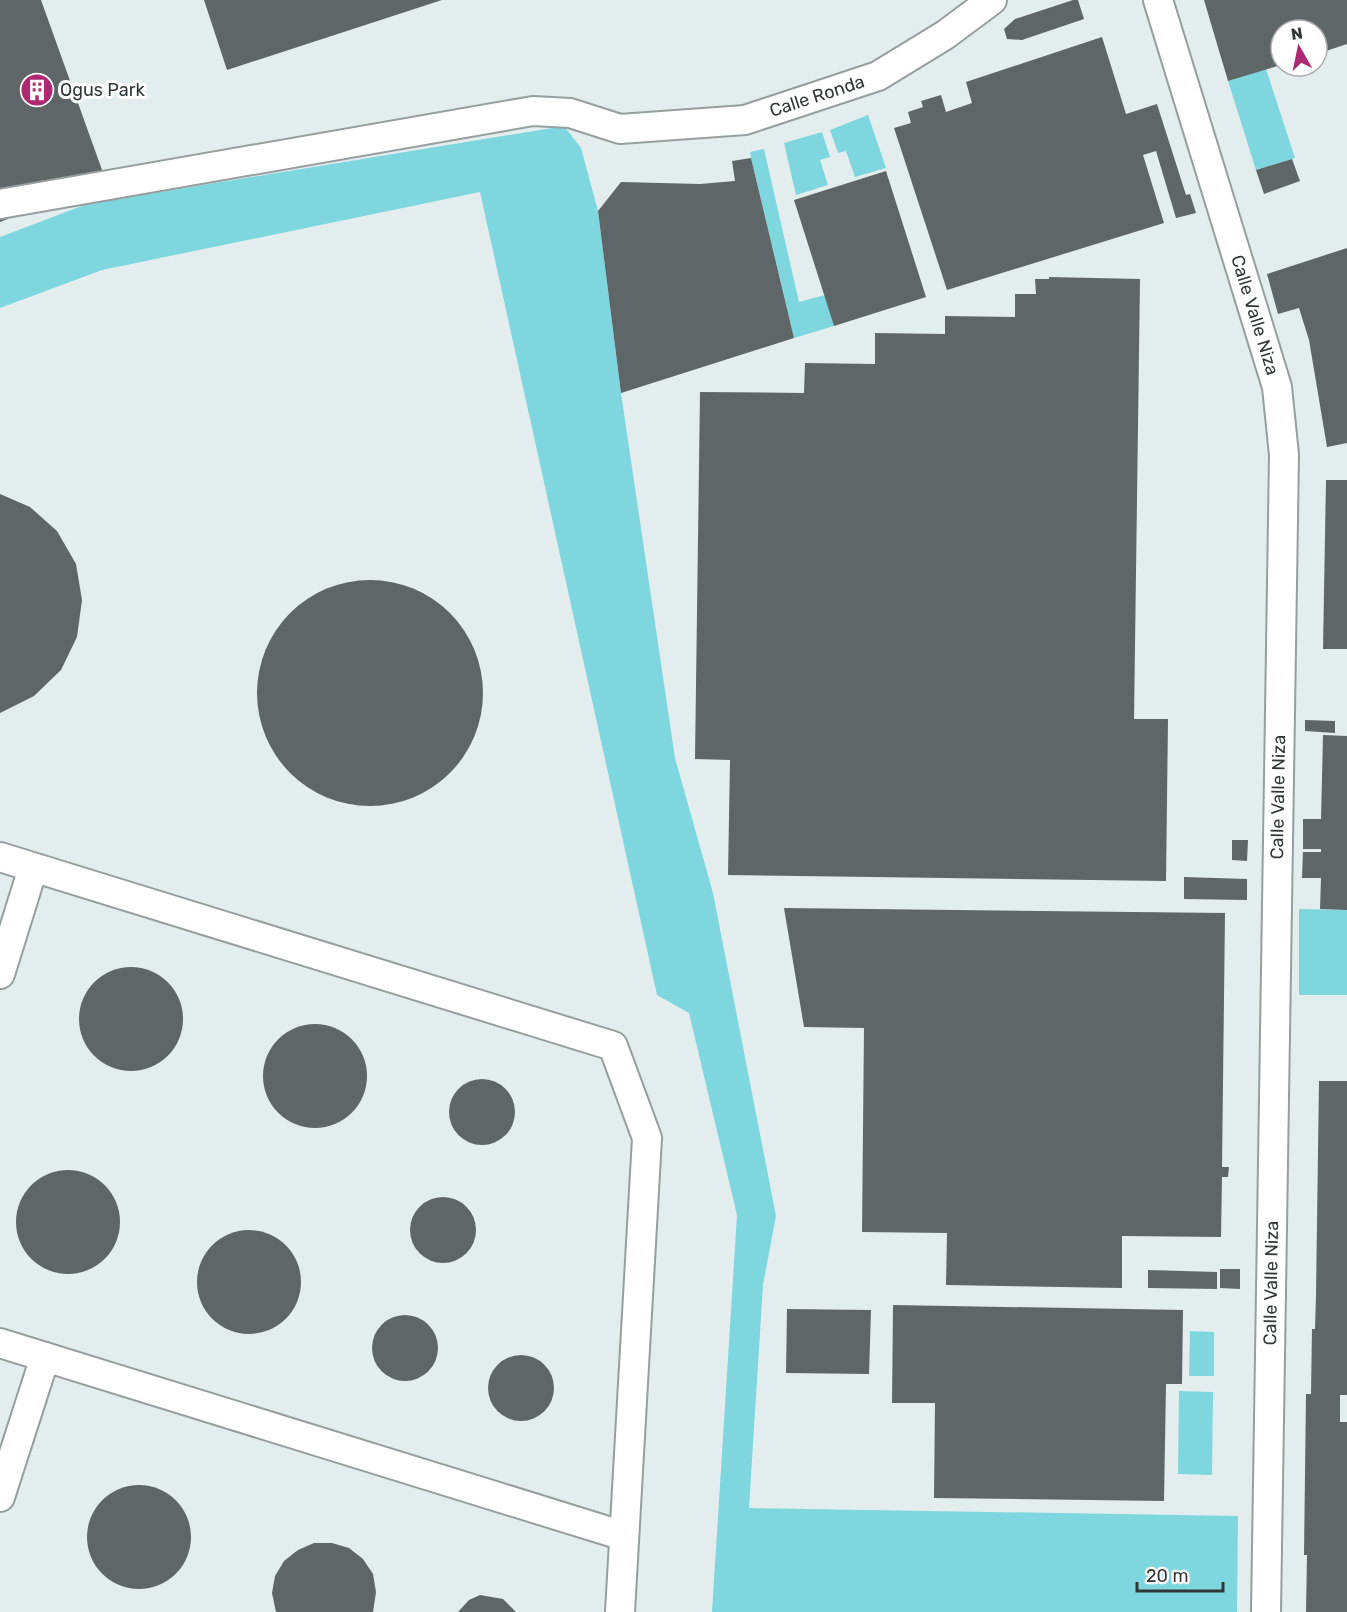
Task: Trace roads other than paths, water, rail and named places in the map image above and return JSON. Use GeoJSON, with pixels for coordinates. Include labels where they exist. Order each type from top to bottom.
{"type":"FeatureCollection","features":[{"type":"Feature","properties":{"kind":"street","name":"Calle Ronda"},"geometry":{"type":"LineString","coordinates":[[0,204],[533,111],[570,113],[620,129],[745,120],[878,76],[945,35],[992,0]]}},
{"type":"Feature","properties":{"kind":"street","name":"Calle Valle Niza"},"geometry":{"type":"LineString","coordinates":[[1158,0],[1277,387],[1284,455],[1266,1612]]}},
{"type":"Feature","properties":{"kind":"street"},"geometry":{"type":"LineString","coordinates":[[0,857],[613,1046],[647,1138],[620,1612]]}},
{"type":"Feature","properties":{"kind":"street"},"geometry":{"type":"LineString","coordinates":[[0,974],[33,868]]}},
{"type":"Feature","properties":{"kind":"street"},"geometry":{"type":"LineString","coordinates":[[0,1343],[624,1536]]}},
{"type":"Feature","properties":{"kind":"street"},"geometry":{"type":"LineString","coordinates":[[0,1497],[45,1357]]}},
{"type":"Feature","properties":{"kind":"place","name":"Ogus Park"},"geometry":{"type":"Point","coordinates":[37,90]}}]}
